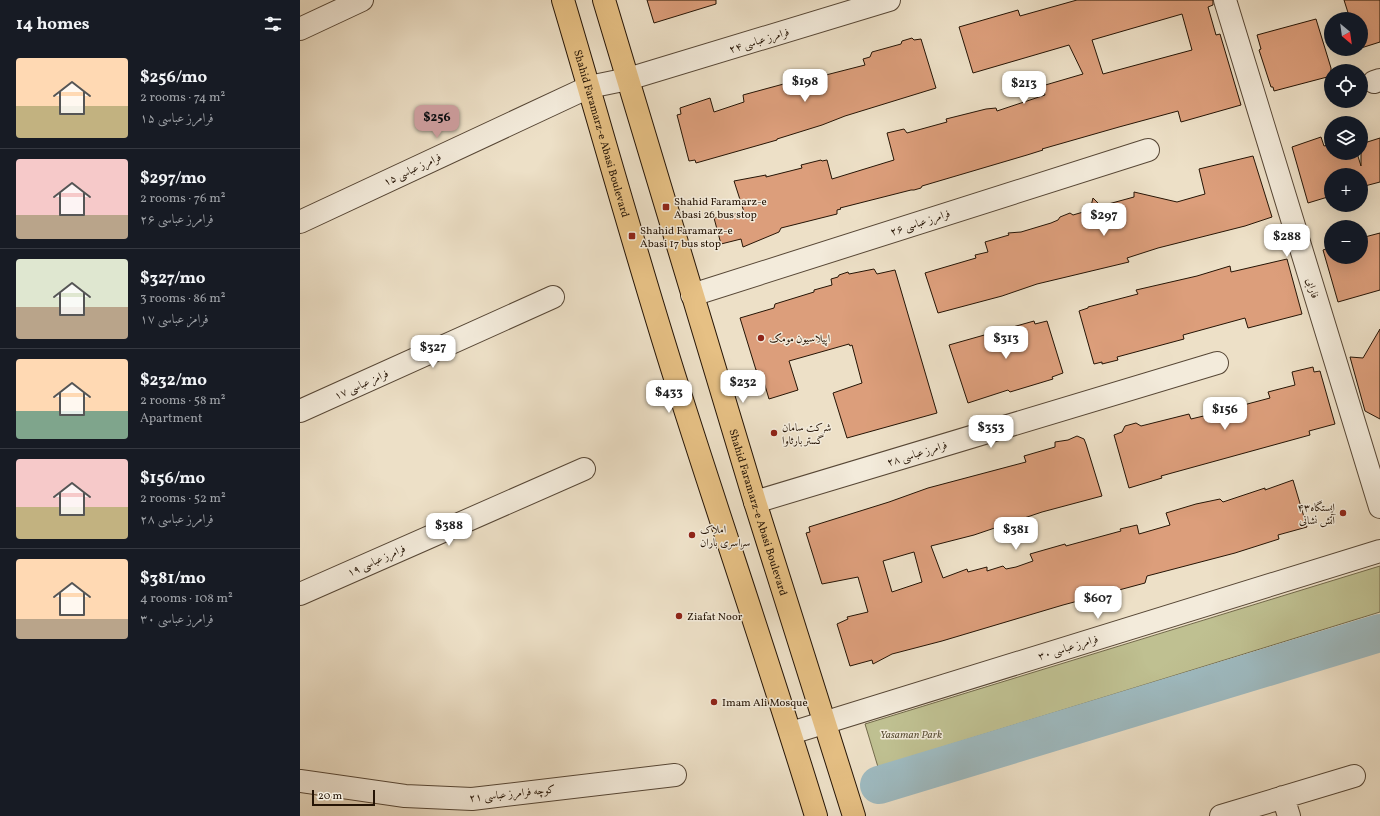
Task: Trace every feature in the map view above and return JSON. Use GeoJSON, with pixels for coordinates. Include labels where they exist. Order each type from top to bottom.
{"type":"FeatureCollection","features":[{"type":"Feature","properties":{"kind":"main road","name":"Shahid Faramarz-e Abasi Boulevard"},"geometry":{"type":"LineString","coordinates":[[564,0],[632,236],[683,402],[791,733],[816,816]]}},
{"type":"Feature","properties":{"kind":"main road","name":"Shahid Faramarz-e Abasi Boulevard"},"geometry":{"type":"LineString","coordinates":[[604,0],[755,502],[854,816]]}},
{"type":"Feature","properties":{"kind":"street"},"geometry":{"type":"LineString","coordinates":[[300,29],[362,0]]}},
{"type":"Feature","properties":{"kind":"street","name":"فرامرز عباسی ۲۴"},"geometry":{"type":"LineString","coordinates":[[589,87],[628,79],[889,0]]}},
{"type":"Feature","properties":{"kind":"street","name":"فارابی"},"geometry":{"type":"LineString","coordinates":[[1225,0],[1380,507]]}},
{"type":"Feature","properties":{"kind":"street","name":"فرامرز عباسی ۱۵"},"geometry":{"type":"LineString","coordinates":[[300,222],[589,87]]}},
{"type":"Feature","properties":{"kind":"street","name":"فرامرز عباسی ۲۶"},"geometry":{"type":"LineString","coordinates":[[692,295],[1148,150]]}},
{"type":"Feature","properties":{"kind":"street","name":"فرامز عباسی ۱۷"},"geometry":{"type":"LineString","coordinates":[[300,411],[553,297]]}},
{"type":"Feature","properties":{"kind":"street","name":"فرامرز عباسی ۲۸"},"geometry":{"type":"LineString","coordinates":[[755,502],[1217,363]]}},
{"type":"Feature","properties":{"kind":"street","name":"فرامرز عباسی ۱۹"},"geometry":{"type":"LineString","coordinates":[[300,594],[584,468]]}},
{"type":"Feature","properties":{"kind":"street","name":"فرامرز عباسی ۳۰"},"geometry":{"type":"LineString","coordinates":[[791,733],[1380,551]]}},
{"type":"Feature","properties":{"kind":"street","name":"کوچه فرامرز عباسی ۲۱"},"geometry":{"type":"LineString","coordinates":[[300,781],[405,796],[472,799],[676,775]]}},
{"type":"Feature","properties":{"kind":"street"},"geometry":{"type":"LineString","coordinates":[[1222,816],[1286,807],[1354,776]]}},
{"type":"Feature","properties":{"kind":"green space","name":"Yasaman Park"},"geometry":{"type":"Polygon","coordinates":[[[1380,566],[1380,612],[878,767],[865,724],[1380,566]]]}},
{"type":"Feature","properties":{"kind":"building"},"geometry":{"type":"Polygon","coordinates":[[[647,0],[716,0],[716,4],[654,23],[647,0]]]}},
{"type":"Feature","properties":{"kind":"building"},"geometry":{"type":"Polygon","coordinates":[[[1077,0],[1213,0],[1213,5],[1208,7],[1216,35],[1220,34],[1241,105],[1181,122],[1178,111],[1042,149],[1043,150],[922,186],[921,188],[840,208],[841,209],[837,210],[837,214],[781,228],[779,232],[743,247],[741,239],[721,244],[714,218],[744,212],[734,181],[766,175],[766,177],[802,168],[801,165],[821,160],[827,160],[832,179],[894,160],[887,133],[904,129],[907,133],[947,122],[946,119],[986,109],[996,108],[997,111],[1045,95],[1042,86],[1083,74],[1069,45],[973,73],[959,27],[1018,10],[1020,16],[1077,0]],[[1182,14],[1092,40],[1103,74],[1192,50],[1182,14]]]}},
{"type":"Feature","properties":{"kind":"building"},"geometry":{"type":"Polygon","coordinates":[[[1344,0],[1380,0],[1380,42],[1368,46],[1368,12],[1348,12],[1344,0]]]}},
{"type":"Feature","properties":{"kind":"building"},"geometry":{"type":"Polygon","coordinates":[[[1316,19],[1324,45],[1324,56],[1327,56],[1330,64],[1324,64],[1324,78],[1274,91],[1273,87],[1271,87],[1259,50],[1261,49],[1257,35],[1316,19]]]}},
{"type":"Feature","properties":{"kind":"building"},"geometry":{"type":"Polygon","coordinates":[[[912,38],[914,40],[921,39],[936,88],[845,116],[777,140],[696,163],[695,160],[689,161],[677,115],[681,114],[680,108],[710,98],[714,112],[744,102],[743,95],[802,79],[822,76],[865,65],[863,59],[870,57],[872,52],[901,44],[902,41],[912,38]]]}},
{"type":"Feature","properties":{"kind":"building"},"geometry":{"type":"Polygon","coordinates":[[[1321,137],[1324,146],[1324,160],[1359,160],[1361,166],[1361,160],[1368,160],[1368,142],[1380,138],[1380,182],[1368,185],[1368,168],[1324,168],[1324,198],[1308,203],[1292,147],[1321,137]]]}},
{"type":"Feature","properties":{"kind":"building"},"geometry":{"type":"Polygon","coordinates":[[[1253,156],[1272,217],[1245,226],[1158,248],[1127,258],[1129,262],[1037,284],[1002,296],[938,313],[925,273],[976,258],[975,255],[988,252],[985,242],[1009,235],[1008,233],[1021,232],[1051,223],[1070,213],[1073,215],[1090,210],[1093,198],[1101,206],[1134,197],[1134,192],[1177,202],[1205,194],[1199,169],[1253,156]]]}},
{"type":"Feature","properties":{"kind":"building"},"geometry":{"type":"Polygon","coordinates":[[[1380,233],[1380,290],[1338,302],[1327,264],[1368,264],[1368,236],[1380,233]]]}},
{"type":"Feature","properties":{"kind":"building"},"geometry":{"type":"Polygon","coordinates":[[[1287,259],[1302,314],[1248,328],[1245,318],[1183,335],[1184,339],[1117,357],[1118,360],[1102,364],[1102,362],[1094,364],[1079,311],[1088,307],[1138,294],[1136,290],[1197,276],[1230,266],[1231,272],[1287,259]]]}},
{"type":"Feature","properties":{"kind":"building"},"geometry":{"type":"Polygon","coordinates":[[[874,269],[877,274],[895,270],[937,413],[847,438],[833,393],[862,383],[852,345],[850,346],[849,344],[789,361],[798,390],[769,399],[761,372],[756,370],[740,318],[774,308],[775,304],[832,285],[831,279],[838,277],[839,275],[848,272],[849,274],[874,269]]]}},
{"type":"Feature","properties":{"kind":"building"},"geometry":{"type":"Polygon","coordinates":[[[1034,321],[1035,324],[1047,321],[1063,373],[1052,377],[1053,379],[1010,392],[1008,390],[968,403],[949,345],[1034,321]]]}},
{"type":"Feature","properties":{"kind":"building"},"geometry":{"type":"Polygon","coordinates":[[[1380,329],[1380,419],[1365,411],[1350,357],[1363,358],[1380,329]]]}},
{"type":"Feature","properties":{"kind":"building"},"geometry":{"type":"Polygon","coordinates":[[[1313,367],[1314,372],[1320,371],[1335,424],[1309,431],[1310,435],[1161,476],[1162,478],[1129,488],[1114,435],[1122,432],[1125,426],[1136,423],[1141,426],[1189,414],[1191,419],[1212,414],[1216,410],[1234,405],[1236,407],[1270,398],[1268,392],[1295,385],[1292,372],[1313,367]]]}},
{"type":"Feature","properties":{"kind":"building"},"geometry":{"type":"Polygon","coordinates":[[[1077,436],[1084,439],[1102,496],[1042,512],[974,535],[931,546],[943,578],[967,569],[968,572],[987,567],[987,571],[1003,566],[1006,569],[1016,567],[1033,561],[1030,554],[1065,544],[1066,546],[1121,531],[1120,529],[1137,525],[1139,534],[1170,525],[1166,513],[1220,499],[1223,502],[1293,480],[1307,527],[1278,535],[1279,539],[1235,553],[1147,576],[1145,583],[892,654],[873,664],[872,660],[850,666],[837,624],[848,619],[847,617],[868,612],[858,577],[822,584],[806,533],[810,532],[809,527],[928,488],[1026,462],[1024,456],[1055,447],[1055,442],[1068,440],[1077,436]],[[914,552],[883,561],[892,592],[922,582],[914,552]]]}},
{"type":"Feature","properties":{"kind":"waterway"},"geometry":{"type":"LineString","coordinates":[[879,785],[1380,633]]}},
{"type":"Feature","properties":{"kind":"place","name":"Shahid Faramarz-e Abasi 26 bus stop"},"geometry":{"type":"Point","coordinates":[666,207]}},
{"type":"Feature","properties":{"kind":"place","name":"Shahid Faramarz-e Abasi 17 bus stop"},"geometry":{"type":"Point","coordinates":[632,236]}},
{"type":"Feature","properties":{"kind":"place","name":"اپیلاسیون مومک"},"geometry":{"type":"Point","coordinates":[761,338]}},
{"type":"Feature","properties":{"kind":"place","name":"شرکت سامان گستر بارثاوا"},"geometry":{"type":"Point","coordinates":[774,433]}},
{"type":"Feature","properties":{"kind":"place","name":"ایستگاه۴۳ آتش نشانی"},"geometry":{"type":"Point","coordinates":[1343,513]}},
{"type":"Feature","properties":{"kind":"place","name":"املاک سراسری باران"},"geometry":{"type":"Point","coordinates":[692,535]}},
{"type":"Feature","properties":{"kind":"place","name":"Ziafat Noor"},"geometry":{"type":"Point","coordinates":[679,616]}},
{"type":"Feature","properties":{"kind":"place","name":"Imam Ali Mosque"},"geometry":{"type":"Point","coordinates":[714,702]}}]}
